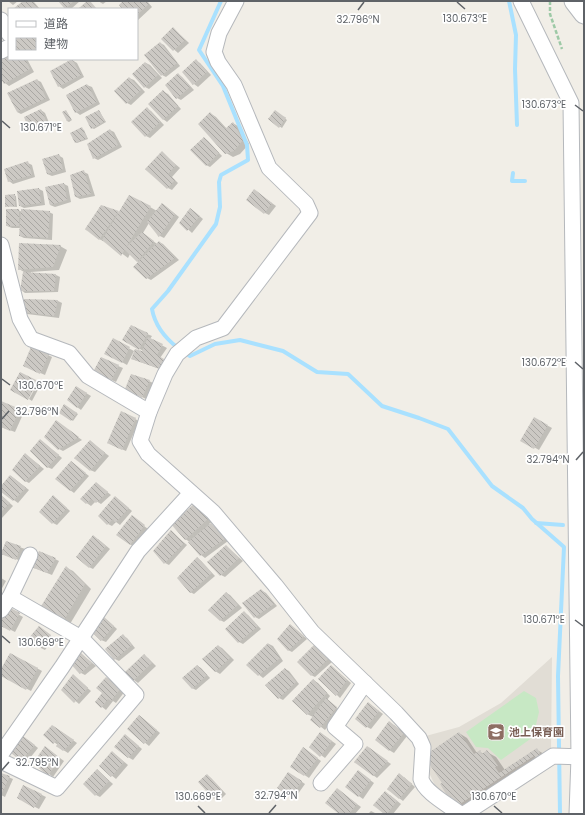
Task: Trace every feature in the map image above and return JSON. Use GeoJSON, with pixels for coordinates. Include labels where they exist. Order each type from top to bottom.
{"type":"FeatureCollection","features":[{"type":"Feature","properties":{"kind":"street"},"geometry":{"type":"LineString","coordinates":[[236,1],[219,33],[214,52],[218,62],[234,85],[269,168],[306,204],[310,213],[223,328],[196,338],[177,354],[165,374],[140,441],[148,454],[213,512],[275,585],[312,632],[396,713],[419,738],[423,747],[422,783],[435,796],[460,814]]}},
{"type":"Feature","properties":{"kind":"street"},"geometry":{"type":"LineString","coordinates":[[521,1],[571,103],[578,757],[577,814]]}},
{"type":"Feature","properties":{"kind":"street"},"geometry":{"type":"LineString","coordinates":[[574,1],[584,14]]}},
{"type":"Feature","properties":{"kind":"street"},"geometry":{"type":"LineString","coordinates":[[1,20],[8,32]]}},
{"type":"Feature","properties":{"kind":"street"},"geometry":{"type":"LineString","coordinates":[[1,245],[20,319],[31,339],[69,353],[88,376],[150,412]]}},
{"type":"Feature","properties":{"kind":"street"},"geometry":{"type":"LineString","coordinates":[[1,754],[62,668],[138,551],[191,493]]}},
{"type":"Feature","properties":{"kind":"street"},"geometry":{"type":"LineString","coordinates":[[1,610],[10,597],[30,555]]}},
{"type":"Feature","properties":{"kind":"street"},"geometry":{"type":"LineString","coordinates":[[1,761],[58,788],[136,695],[81,638],[10,597]]}},
{"type":"Feature","properties":{"kind":"street"},"geometry":{"type":"LineString","coordinates":[[321,783],[355,744],[335,727],[365,683]]}},
{"type":"Feature","properties":{"kind":"street"},"geometry":{"type":"LineString","coordinates":[[464,814],[553,756],[578,757]]}},
{"type":"Feature","properties":{"kind":"shaded area","name":"池上保育園"},"geometry":{"type":"Polygon","coordinates":[[[552,657],[551,752],[463,807],[440,796],[423,760],[422,737],[459,727],[501,703],[552,657]]]}},
{"type":"Feature","properties":{"kind":"green space"},"geometry":{"type":"Polygon","coordinates":[[[524,691],[536,698],[539,712],[533,737],[501,760],[488,748],[476,747],[466,732],[524,691]]]}},
{"type":"Feature","properties":{"kind":"building"},"geometry":{"type":"Polygon","coordinates":[[[23,1],[32,1],[37,8],[14,8],[23,1]]]}},
{"type":"Feature","properties":{"kind":"building"},"geometry":{"type":"Polygon","coordinates":[[[58,1],[74,1],[66,8],[64,8],[58,1]]]}},
{"type":"Feature","properties":{"kind":"building"},"geometry":{"type":"Polygon","coordinates":[[[87,1],[90,1],[96,8],[79,8],[87,1]]]}},
{"type":"Feature","properties":{"kind":"building"},"geometry":{"type":"Polygon","coordinates":[[[123,1],[146,1],[149,4],[138,14],[138,8],[121,8],[119,5],[123,1]]]}},
{"type":"Feature","properties":{"kind":"building"},"geometry":{"type":"Polygon","coordinates":[[[173,27],[185,40],[173,51],[161,39],[173,27]]]}},
{"type":"Feature","properties":{"kind":"building"},"geometry":{"type":"Polygon","coordinates":[[[160,42],[177,63],[161,76],[144,55],[160,42]]]}},
{"type":"Feature","properties":{"kind":"building"},"geometry":{"type":"Polygon","coordinates":[[[8,56],[8,60],[26,60],[30,69],[4,84],[1,79],[1,60],[8,56]]]}},
{"type":"Feature","properties":{"kind":"building"},"geometry":{"type":"Polygon","coordinates":[[[196,59],[207,72],[193,85],[182,72],[196,59]]]}},
{"type":"Feature","properties":{"kind":"building"},"geometry":{"type":"Polygon","coordinates":[[[73,60],[81,75],[58,87],[50,71],[73,60]]]}},
{"type":"Feature","properties":{"kind":"building"},"geometry":{"type":"Polygon","coordinates":[[[145,62],[158,75],[144,88],[132,74],[145,62]]]}},
{"type":"Feature","properties":{"kind":"building"},"geometry":{"type":"Polygon","coordinates":[[[178,73],[190,87],[176,99],[165,85],[178,73]]]}},
{"type":"Feature","properties":{"kind":"building"},"geometry":{"type":"Polygon","coordinates":[[[129,77],[141,90],[126,104],[114,91],[129,77]]]}},
{"type":"Feature","properties":{"kind":"building"},"geometry":{"type":"Polygon","coordinates":[[[37,79],[46,98],[17,112],[7,93],[37,79]]]}},
{"type":"Feature","properties":{"kind":"building"},"geometry":{"type":"Polygon","coordinates":[[[87,84],[97,102],[75,113],[66,95],[87,84]]]}},
{"type":"Feature","properties":{"kind":"building"},"geometry":{"type":"Polygon","coordinates":[[[163,90],[178,106],[163,120],[148,104],[163,90]]]}},
{"type":"Feature","properties":{"kind":"building"},"geometry":{"type":"Polygon","coordinates":[[[147,107],[160,122],[145,137],[131,122],[147,107]]]}},
{"type":"Feature","properties":{"kind":"building"},"geometry":{"type":"Polygon","coordinates":[[[41,109],[47,123],[29,130],[24,117],[41,109]]]}},
{"type":"Feature","properties":{"kind":"building"},"geometry":{"type":"Polygon","coordinates":[[[66,110],[71,119],[67,121],[62,112],[66,110]]]}},
{"type":"Feature","properties":{"kind":"building"},"geometry":{"type":"Polygon","coordinates":[[[99,110],[105,121],[91,129],[85,117],[99,110]]]}},
{"type":"Feature","properties":{"kind":"building"},"geometry":{"type":"Polygon","coordinates":[[[275,110],[286,118],[279,128],[268,119],[275,110]]]}},
{"type":"Feature","properties":{"kind":"building"},"geometry":{"type":"Polygon","coordinates":[[[210,112],[225,129],[233,122],[243,140],[234,151],[225,154],[198,124],[210,112]]]}},
{"type":"Feature","properties":{"kind":"building"},"geometry":{"type":"Polygon","coordinates":[[[82,127],[87,138],[75,143],[70,133],[82,127]]]}},
{"type":"Feature","properties":{"kind":"building"},"geometry":{"type":"Polygon","coordinates":[[[110,129],[118,145],[93,159],[87,144],[110,129]]]}},
{"type":"Feature","properties":{"kind":"building"},"geometry":{"type":"Polygon","coordinates":[[[204,137],[219,153],[206,166],[190,150],[204,137]]]}},
{"type":"Feature","properties":{"kind":"building"},"geometry":{"type":"Polygon","coordinates":[[[162,151],[176,165],[168,174],[175,180],[167,189],[145,169],[162,151]]]}},
{"type":"Feature","properties":{"kind":"building"},"geometry":{"type":"Polygon","coordinates":[[[59,154],[63,169],[47,174],[42,159],[59,154]]]}},
{"type":"Feature","properties":{"kind":"building"},"geometry":{"type":"Polygon","coordinates":[[[28,161],[32,175],[8,182],[4,169],[28,161]]]}},
{"type":"Feature","properties":{"kind":"building"},"geometry":{"type":"Polygon","coordinates":[[[84,170],[91,194],[75,197],[70,175],[84,170]]]}},
{"type":"Feature","properties":{"kind":"building"},"geometry":{"type":"Polygon","coordinates":[[[64,183],[67,200],[50,205],[45,187],[64,183]]]}},
{"type":"Feature","properties":{"kind":"building"},"geometry":{"type":"Polygon","coordinates":[[[39,188],[41,203],[19,206],[17,191],[39,188]]]}},
{"type":"Feature","properties":{"kind":"building"},"geometry":{"type":"Polygon","coordinates":[[[254,189],[272,203],[264,214],[246,200],[254,189]]]}},
{"type":"Feature","properties":{"kind":"building"},"geometry":{"type":"Polygon","coordinates":[[[15,194],[15,206],[5,207],[5,195],[15,194]]]}},
{"type":"Feature","properties":{"kind":"building"},"geometry":{"type":"Polygon","coordinates":[[[129,195],[151,206],[121,256],[102,240],[129,195]]]}},
{"type":"Feature","properties":{"kind":"building"},"geometry":{"type":"Polygon","coordinates":[[[162,203],[175,214],[159,237],[147,222],[162,203]]]}},
{"type":"Feature","properties":{"kind":"building"},"geometry":{"type":"Polygon","coordinates":[[[101,205],[119,211],[99,240],[85,229],[101,205]]]}},
{"type":"Feature","properties":{"kind":"building"},"geometry":{"type":"Polygon","coordinates":[[[190,208],[200,216],[187,231],[179,223],[190,208]]]}},
{"type":"Feature","properties":{"kind":"building"},"geometry":{"type":"Polygon","coordinates":[[[6,209],[19,209],[19,226],[6,226],[6,209]]]}},
{"type":"Feature","properties":{"kind":"building"},"geometry":{"type":"Polygon","coordinates":[[[21,209],[50,211],[48,238],[19,236],[21,209]]]}},
{"type":"Feature","properties":{"kind":"building"},"geometry":{"type":"Polygon","coordinates":[[[142,232],[154,241],[137,262],[124,249],[142,232]]]}},
{"type":"Feature","properties":{"kind":"building"},"geometry":{"type":"Polygon","coordinates":[[[159,241],[175,258],[146,279],[133,267],[159,241]]]}},
{"type":"Feature","properties":{"kind":"building"},"geometry":{"type":"Polygon","coordinates":[[[19,243],[61,245],[53,267],[18,270],[19,243]]]}},
{"type":"Feature","properties":{"kind":"building"},"geometry":{"type":"Polygon","coordinates":[[[23,272],[56,274],[54,291],[20,291],[23,272]]]}},
{"type":"Feature","properties":{"kind":"building"},"geometry":{"type":"Polygon","coordinates":[[[24,299],[58,300],[54,316],[22,312],[24,299]]]}},
{"type":"Feature","properties":{"kind":"building"},"geometry":{"type":"Polygon","coordinates":[[[131,325],[148,333],[139,350],[122,340],[131,325]]]}},
{"type":"Feature","properties":{"kind":"building"},"geometry":{"type":"Polygon","coordinates":[[[148,337],[163,344],[157,355],[164,359],[161,369],[131,359],[135,349],[142,351],[148,337]]]}},
{"type":"Feature","properties":{"kind":"building"},"geometry":{"type":"Polygon","coordinates":[[[113,338],[130,347],[122,363],[104,354],[113,338]]]}},
{"type":"Feature","properties":{"kind":"building"},"geometry":{"type":"Polygon","coordinates":[[[31,347],[49,354],[40,374],[23,366],[31,347]]]}},
{"type":"Feature","properties":{"kind":"building"},"geometry":{"type":"Polygon","coordinates":[[[101,357],[119,365],[111,381],[93,372],[101,357]]]}},
{"type":"Feature","properties":{"kind":"building"},"geometry":{"type":"Polygon","coordinates":[[[20,372],[38,381],[28,400],[10,390],[20,372]]]}},
{"type":"Feature","properties":{"kind":"building"},"geometry":{"type":"Polygon","coordinates":[[[131,374],[150,380],[142,398],[125,389],[131,374]]]}},
{"type":"Feature","properties":{"kind":"building"},"geometry":{"type":"Polygon","coordinates":[[[76,386],[87,393],[77,408],[67,400],[76,386]]]}},
{"type":"Feature","properties":{"kind":"building"},"geometry":{"type":"Polygon","coordinates":[[[1,401],[20,409],[10,431],[1,427],[1,401]]]}},
{"type":"Feature","properties":{"kind":"building"},"geometry":{"type":"Polygon","coordinates":[[[64,404],[77,413],[71,421],[59,413],[64,404]]]}},
{"type":"Feature","properties":{"kind":"building"},"geometry":{"type":"Polygon","coordinates":[[[121,411],[136,418],[122,450],[107,443],[121,411]]]}},
{"type":"Feature","properties":{"kind":"building"},"geometry":{"type":"Polygon","coordinates":[[[534,417],[548,425],[534,449],[520,441],[534,417]]]}},
{"type":"Feature","properties":{"kind":"building"},"geometry":{"type":"Polygon","coordinates":[[[56,420],[79,437],[58,450],[44,437],[56,420]]]}},
{"type":"Feature","properties":{"kind":"building"},"geometry":{"type":"Polygon","coordinates":[[[40,439],[59,455],[47,468],[30,451],[40,439]]]}},
{"type":"Feature","properties":{"kind":"building"},"geometry":{"type":"Polygon","coordinates":[[[90,440],[105,453],[90,471],[74,458],[90,440]]]}},
{"type":"Feature","properties":{"kind":"building"},"geometry":{"type":"Polygon","coordinates":[[[25,453],[40,466],[25,482],[12,470],[25,453]]]}},
{"type":"Feature","properties":{"kind":"building"},"geometry":{"type":"Polygon","coordinates":[[[71,461],[86,473],[70,491],[55,479],[71,461]]]}},
{"type":"Feature","properties":{"kind":"building"},"geometry":{"type":"Polygon","coordinates":[[[10,475],[26,488],[13,501],[1,492],[1,486],[10,475]]]}},
{"type":"Feature","properties":{"kind":"building"},"geometry":{"type":"Polygon","coordinates":[[[96,482],[108,492],[96,503],[91,499],[86,504],[80,499],[96,482]]]}},
{"type":"Feature","properties":{"kind":"building"},"geometry":{"type":"Polygon","coordinates":[[[1,495],[10,503],[1,512],[1,495]]]}},
{"type":"Feature","properties":{"kind":"building"},"geometry":{"type":"Polygon","coordinates":[[[53,495],[67,508],[52,524],[39,512],[53,495]]]}},
{"type":"Feature","properties":{"kind":"building"},"geometry":{"type":"Polygon","coordinates":[[[115,496],[129,508],[115,523],[113,519],[107,525],[98,516],[115,496]]]}},
{"type":"Feature","properties":{"kind":"building"},"geometry":{"type":"Polygon","coordinates":[[[195,503],[208,519],[185,540],[171,524],[195,503]]]}},
{"type":"Feature","properties":{"kind":"building"},"geometry":{"type":"Polygon","coordinates":[[[132,515],[145,525],[130,545],[116,535],[132,515]]]}},
{"type":"Feature","properties":{"kind":"building"},"geometry":{"type":"Polygon","coordinates":[[[211,523],[225,539],[200,556],[188,542],[211,523]]]}},
{"type":"Feature","properties":{"kind":"building"},"geometry":{"type":"Polygon","coordinates":[[[171,530],[184,543],[164,564],[153,551],[171,530]]]}},
{"type":"Feature","properties":{"kind":"building"},"geometry":{"type":"Polygon","coordinates":[[[93,535],[106,546],[89,568],[76,557],[93,535]]]}},
{"type":"Feature","properties":{"kind":"building"},"geometry":{"type":"Polygon","coordinates":[[[6,541],[21,546],[16,560],[1,554],[6,541]]]}},
{"type":"Feature","properties":{"kind":"building"},"geometry":{"type":"Polygon","coordinates":[[[226,545],[239,558],[220,576],[207,562],[226,545]]]}},
{"type":"Feature","properties":{"kind":"building"},"geometry":{"type":"Polygon","coordinates":[[[39,551],[56,558],[47,573],[31,567],[39,551]]]}},
{"type":"Feature","properties":{"kind":"building"},"geometry":{"type":"Polygon","coordinates":[[[197,557],[212,573],[190,593],[177,578],[197,557]]]}},
{"type":"Feature","properties":{"kind":"building"},"geometry":{"type":"Polygon","coordinates":[[[66,566],[85,584],[63,622],[38,611],[66,566]]]}},
{"type":"Feature","properties":{"kind":"building"},"geometry":{"type":"Polygon","coordinates":[[[261,589],[274,604],[254,618],[242,603],[261,589]]]}},
{"type":"Feature","properties":{"kind":"building"},"geometry":{"type":"Polygon","coordinates":[[[226,592],[238,605],[220,621],[208,610],[226,592]]]}},
{"type":"Feature","properties":{"kind":"building"},"geometry":{"type":"Polygon","coordinates":[[[7,606],[20,613],[10,631],[1,626],[1,616],[7,606]]]}},
{"type":"Feature","properties":{"kind":"building"},"geometry":{"type":"Polygon","coordinates":[[[244,611],[258,626],[238,643],[225,629],[244,611]]]}},
{"type":"Feature","properties":{"kind":"building"},"geometry":{"type":"Polygon","coordinates":[[[103,616],[114,626],[101,641],[91,631],[103,616]]]}},
{"type":"Feature","properties":{"kind":"building"},"geometry":{"type":"Polygon","coordinates":[[[290,624],[304,636],[288,651],[277,639],[290,624]]]}},
{"type":"Feature","properties":{"kind":"building"},"geometry":{"type":"Polygon","coordinates":[[[39,626],[51,635],[41,648],[28,639],[39,626]]]}},
{"type":"Feature","properties":{"kind":"building"},"geometry":{"type":"Polygon","coordinates":[[[123,634],[132,645],[114,660],[105,649],[123,634]]]}},
{"type":"Feature","properties":{"kind":"building"},"geometry":{"type":"Polygon","coordinates":[[[268,643],[280,658],[258,676],[246,665],[268,643]]]}},
{"type":"Feature","properties":{"kind":"building"},"geometry":{"type":"Polygon","coordinates":[[[315,644],[329,658],[311,676],[297,662],[315,644]]]}},
{"type":"Feature","properties":{"kind":"building"},"geometry":{"type":"Polygon","coordinates":[[[218,645],[230,658],[215,672],[202,659],[218,645]]]}},
{"type":"Feature","properties":{"kind":"building"},"geometry":{"type":"Polygon","coordinates":[[[80,652],[92,663],[80,674],[69,662],[80,652]]]}},
{"type":"Feature","properties":{"kind":"building"},"geometry":{"type":"Polygon","coordinates":[[[10,653],[38,668],[26,690],[1,676],[1,669],[10,653]]]}},
{"type":"Feature","properties":{"kind":"building"},"geometry":{"type":"Polygon","coordinates":[[[144,654],[152,663],[133,681],[125,672],[144,654]]]}},
{"type":"Feature","properties":{"kind":"building"},"geometry":{"type":"Polygon","coordinates":[[[197,665],[207,675],[192,689],[182,678],[197,665]]]}},
{"type":"Feature","properties":{"kind":"building"},"geometry":{"type":"Polygon","coordinates":[[[331,665],[347,680],[336,696],[318,679],[331,665]]]}},
{"type":"Feature","properties":{"kind":"building"},"geometry":{"type":"Polygon","coordinates":[[[285,668],[296,682],[278,699],[265,685],[285,668]]]}},
{"type":"Feature","properties":{"kind":"building"},"geometry":{"type":"Polygon","coordinates":[[[73,674],[88,688],[74,703],[61,690],[73,674]]]}},
{"type":"Feature","properties":{"kind":"building"},"geometry":{"type":"Polygon","coordinates":[[[106,677],[121,688],[111,701],[108,699],[101,708],[95,702],[102,693],[96,688],[106,677]]]}},
{"type":"Feature","properties":{"kind":"building"},"geometry":{"type":"Polygon","coordinates":[[[313,679],[327,693],[307,715],[292,701],[313,679]]]}},
{"type":"Feature","properties":{"kind":"building"},"geometry":{"type":"Polygon","coordinates":[[[326,698],[337,707],[320,728],[310,720],[326,698]]]}},
{"type":"Feature","properties":{"kind":"building"},"geometry":{"type":"Polygon","coordinates":[[[368,702],[379,711],[366,728],[355,719],[368,702]]]}},
{"type":"Feature","properties":{"kind":"building"},"geometry":{"type":"Polygon","coordinates":[[[139,715],[157,730],[144,744],[127,729],[139,715]]]}},
{"type":"Feature","properties":{"kind":"building"},"geometry":{"type":"Polygon","coordinates":[[[389,721],[404,733],[389,751],[375,740],[389,721]]]}},
{"type":"Feature","properties":{"kind":"building"},"geometry":{"type":"Polygon","coordinates":[[[52,725],[74,740],[63,751],[56,746],[59,742],[57,740],[53,744],[43,735],[52,725]]]}},
{"type":"Feature","properties":{"kind":"building"},"geometry":{"type":"Polygon","coordinates":[[[320,732],[332,741],[320,757],[309,747],[320,732]]]}},
{"type":"Feature","properties":{"kind":"building"},"geometry":{"type":"Polygon","coordinates":[[[459,732],[474,754],[480,750],[482,754],[487,750],[498,766],[495,767],[499,773],[537,748],[540,755],[535,758],[534,756],[460,804],[455,804],[450,796],[448,797],[440,784],[442,783],[424,756],[459,732]]]}},
{"type":"Feature","properties":{"kind":"building"},"geometry":{"type":"Polygon","coordinates":[[[125,734],[139,746],[128,758],[114,747],[125,734]]]}},
{"type":"Feature","properties":{"kind":"building"},"geometry":{"type":"Polygon","coordinates":[[[23,736],[35,745],[21,761],[11,753],[23,736]]]}},
{"type":"Feature","properties":{"kind":"building"},"geometry":{"type":"Polygon","coordinates":[[[45,746],[60,758],[48,776],[33,763],[45,746]]]}},
{"type":"Feature","properties":{"kind":"building"},"geometry":{"type":"Polygon","coordinates":[[[367,746],[388,761],[373,776],[354,762],[367,746]]]}},
{"type":"Feature","properties":{"kind":"building"},"geometry":{"type":"Polygon","coordinates":[[[303,747],[318,758],[304,776],[290,767],[303,747]]]}},
{"type":"Feature","properties":{"kind":"building"},"geometry":{"type":"Polygon","coordinates":[[[112,751],[124,762],[111,777],[99,766],[112,751]]]}},
{"type":"Feature","properties":{"kind":"building"},"geometry":{"type":"Polygon","coordinates":[[[97,769],[109,781],[95,796],[83,784],[97,769]]]}},
{"type":"Feature","properties":{"kind":"building"},"geometry":{"type":"Polygon","coordinates":[[[358,770],[371,780],[358,797],[345,787],[358,770]]]}},
{"type":"Feature","properties":{"kind":"building"},"geometry":{"type":"Polygon","coordinates":[[[288,772],[302,781],[291,797],[277,788],[288,772]]]}},
{"type":"Feature","properties":{"kind":"building"},"geometry":{"type":"Polygon","coordinates":[[[1,773],[10,776],[1,795],[1,773]]]}},
{"type":"Feature","properties":{"kind":"building"},"geometry":{"type":"Polygon","coordinates":[[[399,773],[412,784],[399,799],[387,789],[399,773]]]}},
{"type":"Feature","properties":{"kind":"building"},"geometry":{"type":"Polygon","coordinates":[[[207,774],[223,791],[214,799],[198,782],[207,774]]]}},
{"type":"Feature","properties":{"kind":"building"},"geometry":{"type":"Polygon","coordinates":[[[23,785],[42,794],[34,808],[17,798],[23,785]]]}},
{"type":"Feature","properties":{"kind":"building"},"geometry":{"type":"Polygon","coordinates":[[[337,788],[357,804],[349,814],[339,814],[325,803],[337,788]]]}},
{"type":"Feature","properties":{"kind":"building"},"geometry":{"type":"Polygon","coordinates":[[[385,791],[397,801],[387,814],[384,814],[373,805],[385,791]]]}},
{"type":"Feature","properties":{"kind":"waterway"},"geometry":{"type":"LineString","coordinates":[[178,348],[161,331],[153,315],[152,309],[168,291],[216,224],[220,207],[219,182],[221,175],[248,160],[247,145],[223,86],[199,50],[221,1]]}},
{"type":"Feature","properties":{"kind":"waterway"},"geometry":{"type":"LineString","coordinates":[[509,1],[516,35],[515,69],[517,125]]}},
{"type":"Feature","properties":{"kind":"waterway"},"geometry":{"type":"LineString","coordinates":[[513,173],[512,181],[525,181]]}},
{"type":"Feature","properties":{"kind":"waterway"},"geometry":{"type":"LineString","coordinates":[[184,352],[190,356],[215,344],[240,340],[283,351],[317,372],[348,374],[382,406],[448,429],[492,486],[523,508],[532,519],[564,547],[558,676],[560,814]]}},
{"type":"Feature","properties":{"kind":"waterway"},"geometry":{"type":"LineString","coordinates":[[536,523],[563,525]]}},
{"type":"Feature","properties":{"kind":"place","name":"池上保育園"},"geometry":{"type":"Point","coordinates":[496,732]}}]}
